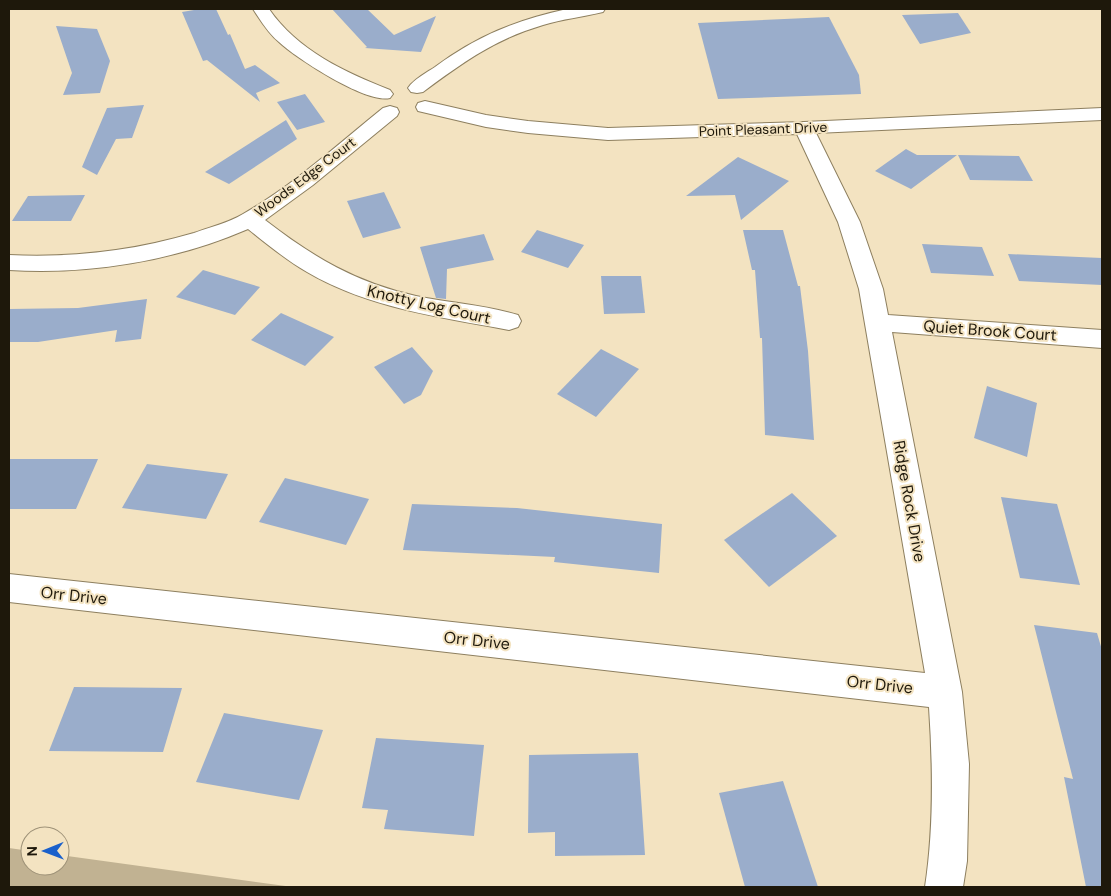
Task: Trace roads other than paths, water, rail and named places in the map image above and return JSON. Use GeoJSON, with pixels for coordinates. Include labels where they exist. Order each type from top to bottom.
{"type":"FeatureCollection","features":[{"type":"Feature","properties":{"kind":"street","name":"Point Pleasant Drive"},"geometry":{"type":"LineString","coordinates":[[261,9],[286,39],[323,66],[403,108],[528,127],[591,133],[642,134],[1102,114]]}},
{"type":"Feature","properties":{"kind":"street"},"geometry":{"type":"LineString","coordinates":[[417,88],[456,60],[493,38],[549,18],[597,9]]}},
{"type":"Feature","properties":{"kind":"street"},"geometry":{"type":"LineString","coordinates":[[396,88],[417,88],[423,91],[428,98],[403,108],[396,88]]}},
{"type":"Feature","properties":{"kind":"street","name":"Woods Edge Court"},"geometry":{"type":"LineString","coordinates":[[9,263],[70,264],[116,260],[187,243],[250,219],[273,205],[403,108]]}},
{"type":"Feature","properties":{"kind":"street","name":"Ridge Rock Drive"},"geometry":{"type":"LineString","coordinates":[[804,128],[849,222],[871,289],[878,323],[945,692],[951,764],[948,861],[944,887]]}},
{"type":"Feature","properties":{"kind":"street","name":"Knotty Log Court"},"geometry":{"type":"LineString","coordinates":[[250,219],[301,259],[352,285],[403,301],[508,321]]}},
{"type":"Feature","properties":{"kind":"street","name":"Quiet Brook Court"},"geometry":{"type":"LineString","coordinates":[[878,323],[1102,339]]}},
{"type":"Feature","properties":{"kind":"street","name":"Orr Drive"},"geometry":{"type":"LineString","coordinates":[[9,588],[945,692]]}}]}
